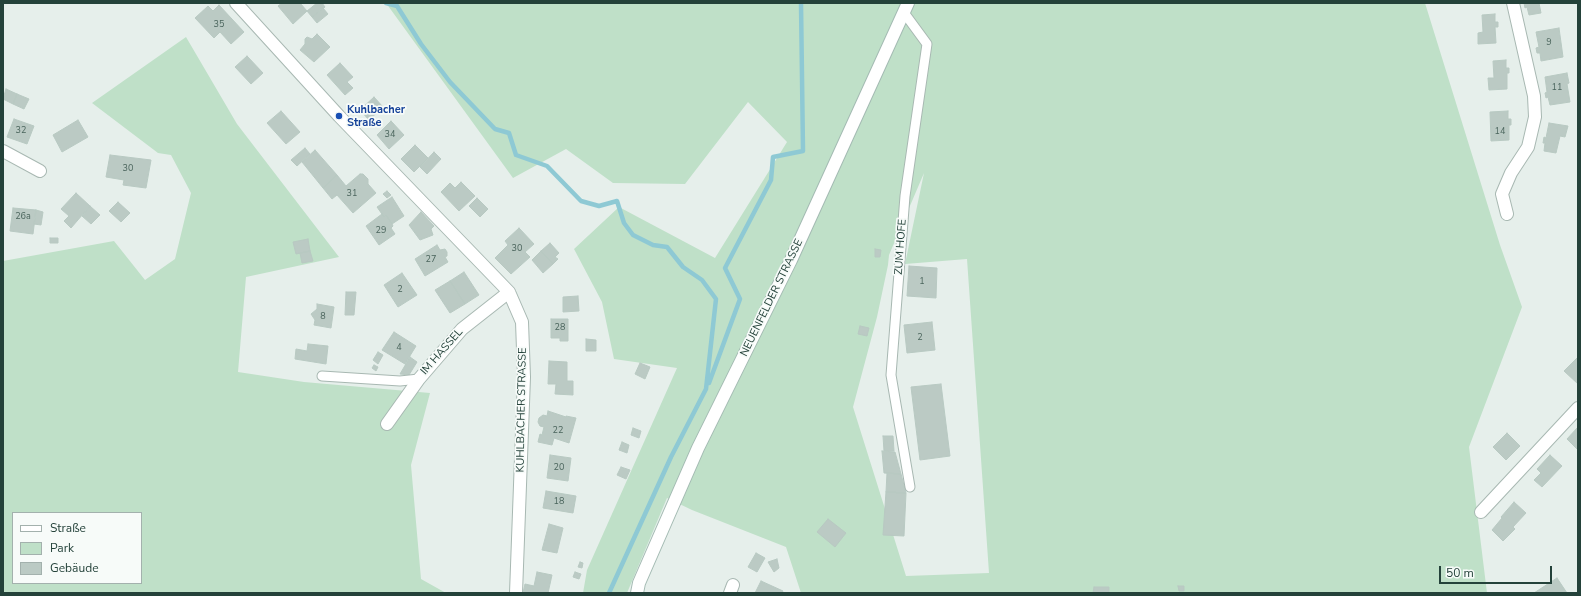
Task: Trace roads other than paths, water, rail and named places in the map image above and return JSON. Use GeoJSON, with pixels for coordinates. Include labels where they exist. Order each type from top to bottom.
{"type":"FeatureCollection","features":[{"type":"Feature","properties":{"kind":"street","name":"KUHLBACHER STRASSE"},"geometry":{"type":"LineString","coordinates":[[236,3],[339,116],[509,292],[522,322],[524,377],[516,593]]}},
{"type":"Feature","properties":{"kind":"street"},"geometry":{"type":"LineString","coordinates":[[1507,214],[1502,194],[1511,173],[1528,147],[1535,116],[1534,96],[1513,3]]}},
{"type":"Feature","properties":{"kind":"street","name":"NEUENFELDER STRASSE"},"geometry":{"type":"LineString","coordinates":[[637,593],[639,583],[698,448],[791,260],[907,8]]}},
{"type":"Feature","properties":{"kind":"street"},"geometry":{"type":"LineString","coordinates":[[3,150],[40,171]]}},
{"type":"Feature","properties":{"kind":"street","name":"IM HASSEL"},"geometry":{"type":"LineString","coordinates":[[387,424],[419,379],[462,329],[509,292]]}},
{"type":"Feature","properties":{"kind":"street"},"geometry":{"type":"LineString","coordinates":[[1481,512],[1578,408]]}},
{"type":"Feature","properties":{"kind":"lane","name":"ZUM HOFE"},"geometry":{"type":"LineString","coordinates":[[907,8],[927,44],[905,196],[891,375],[910,487]]}},
{"type":"Feature","properties":{"kind":"lane"},"geometry":{"type":"LineString","coordinates":[[322,376],[400,381],[419,379]]}},
{"type":"Feature","properties":{"kind":"waterway"},"geometry":{"type":"LineString","coordinates":[[386,3],[397,6],[421,44],[450,82],[495,129],[509,133],[516,155],[547,166],[581,201],[599,206],[617,201],[624,223],[633,235],[653,245],[667,247],[683,267],[702,280],[716,299],[706,389],[671,457],[609,593]]}},
{"type":"Feature","properties":{"kind":"waterway"},"geometry":{"type":"LineString","coordinates":[[709,383],[740,299],[725,268],[771,180],[773,157],[803,151],[801,3]]}},
{"type":"Feature","properties":{"kind":"place","name":"Kuhlbacher Straße"},"geometry":{"type":"Point","coordinates":[339,116]}}]}
